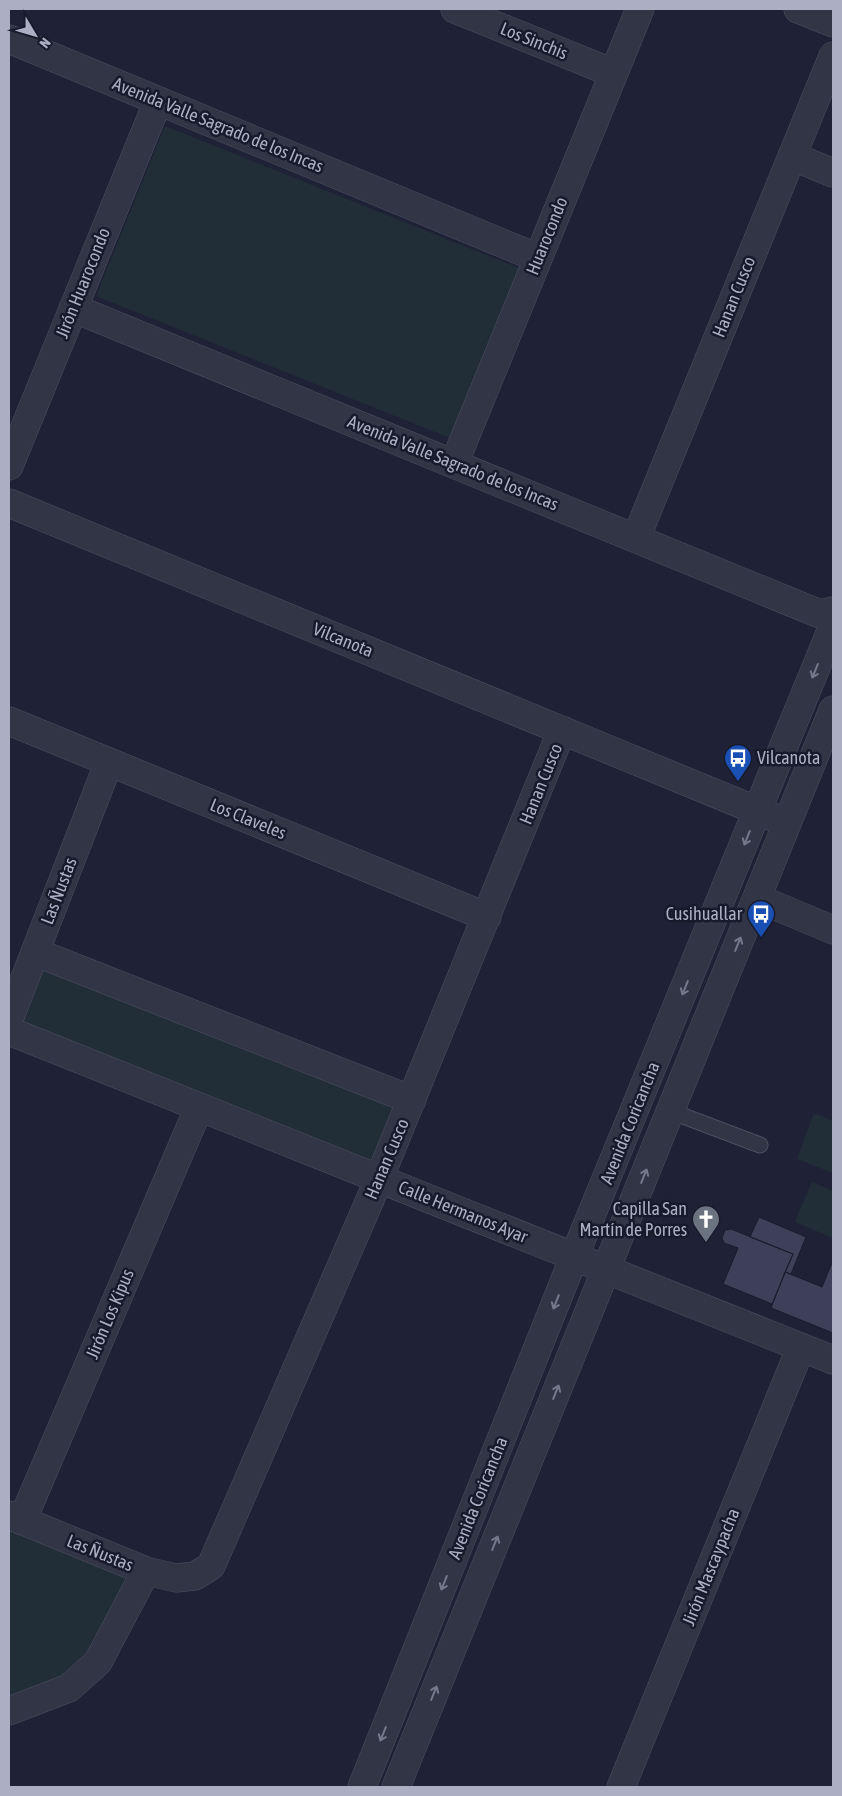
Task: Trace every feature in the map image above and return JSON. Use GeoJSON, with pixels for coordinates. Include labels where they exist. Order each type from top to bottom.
{"type":"FeatureCollection","features":[{"type":"Feature","properties":{"kind":"street","name":"Los Sinchis"},"geometry":{"type":"LineString","coordinates":[[455,9],[613,73]]}},
{"type":"Feature","properties":{"kind":"street","name":"Huarocondo"},"geometry":{"type":"LineString","coordinates":[[454,464],[640,9]]}},
{"type":"Feature","properties":{"kind":"street"},"geometry":{"type":"LineString","coordinates":[[798,9],[833,23]]}},
{"type":"Feature","properties":{"kind":"street","name":"Avenida Valle Sagrado de los Incas"},"geometry":{"type":"LineString","coordinates":[[9,39],[538,258]]}},
{"type":"Feature","properties":{"kind":"street","name":"Hanan Cusco"},"geometry":{"type":"LineString","coordinates":[[636,538],[833,56]]}},
{"type":"Feature","properties":{"kind":"street","name":"Jirón Huarocondo"},"geometry":{"type":"LineString","coordinates":[[9,466],[158,100]]}},
{"type":"Feature","properties":{"kind":"street"},"geometry":{"type":"LineString","coordinates":[[792,156],[833,173]]}},
{"type":"Feature","properties":{"kind":"street","name":"Avenida Valle Sagrado de los Incas"},"geometry":{"type":"LineString","coordinates":[[73,308],[820,614],[833,610]]}},
{"type":"Feature","properties":{"kind":"street","name":"Vilcanota"},"geometry":{"type":"LineString","coordinates":[[9,503],[787,823]]}},
{"type":"Feature","properties":{"kind":"street","name":"Avenida Coricancha"},"geometry":{"type":"LineString","coordinates":[[362,1787],[574,1257],[833,626]]}},
{"type":"Feature","properties":{"kind":"street","name":"Avenida Coricancha"},"geometry":{"type":"LineString","coordinates":[[396,1787],[833,710]]}},
{"type":"Feature","properties":{"kind":"street","name":"Los Claveles"},"geometry":{"type":"LineString","coordinates":[[9,721],[487,917]]}},
{"type":"Feature","properties":{"kind":"street","name":"Hanan Cusco"},"geometry":{"type":"LineString","coordinates":[[195,1576],[211,1566],[379,1179],[562,730]]}},
{"type":"Feature","properties":{"kind":"street","name":"Las Ñustas"},"geometry":{"type":"LineString","coordinates":[[9,1020],[110,762]]}},
{"type":"Feature","properties":{"kind":"street"},"geometry":{"type":"LineString","coordinates":[[757,898],[833,930]]}},
{"type":"Feature","properties":{"kind":"street"},"geometry":{"type":"LineString","coordinates":[[35,952],[412,1100]]}},
{"type":"Feature","properties":{"kind":"street","name":"Calle Hermanos Ayar"},"geometry":{"type":"LineString","coordinates":[[9,1031],[833,1360]]}},
{"type":"Feature","properties":{"kind":"street","name":"Jirón Los Kipus"},"geometry":{"type":"LineString","coordinates":[[15,1518],[199,1107]]}},
{"type":"Feature","properties":{"kind":"street","name":"Jirón Mascaypacha"},"geometry":{"type":"LineString","coordinates":[[621,1787],[801,1347]]}},
{"type":"Feature","properties":{"kind":"street","name":"Las Ñustas"},"geometry":{"type":"LineString","coordinates":[[15,1518],[146,1571],[176,1578],[195,1576]]}},
{"type":"Feature","properties":{"kind":"street"},"geometry":{"type":"LineString","coordinates":[[9,1710],[69,1688],[98,1662],[146,1571]]}},
{"type":"Feature","properties":{"kind":"lane"},"geometry":{"type":"LineString","coordinates":[[670,1111],[760,1145]]}},
{"type":"Feature","properties":{"kind":"shaded area"},"geometry":{"type":"Polygon","coordinates":[[[165,126],[519,268],[450,438],[96,296],[165,126]]]}},
{"type":"Feature","properties":{"kind":"shaded area"},"geometry":{"type":"Polygon","coordinates":[[[42,964],[398,1105],[373,1168],[16,1027],[42,964]]]}},
{"type":"Feature","properties":{"kind":"shaded area"},"geometry":{"type":"Polygon","coordinates":[[[814,1113],[833,1121],[833,1173],[797,1159],[814,1113]]]}},
{"type":"Feature","properties":{"kind":"shaded area"},"geometry":{"type":"Polygon","coordinates":[[[812,1182],[833,1191],[833,1238],[795,1222],[812,1182]]]}},
{"type":"Feature","properties":{"kind":"shaded area"},"geometry":{"type":"Polygon","coordinates":[[[9,1524],[134,1576],[86,1664],[69,1678],[9,1697],[9,1524]]]}},
{"type":"Feature","properties":{"kind":"building"},"geometry":{"type":"Polygon","coordinates":[[[759,1217],[806,1237],[791,1274],[785,1272],[793,1254],[750,1237],[759,1217]]]}},
{"type":"Feature","properties":{"kind":"building"},"geometry":{"type":"Polygon","coordinates":[[[731,1229],[793,1254],[772,1304],[723,1284],[738,1248],[724,1243],[722,1238],[725,1230],[731,1229]]]}},
{"type":"Feature","properties":{"kind":"building"},"geometry":{"type":"Polygon","coordinates":[[[833,1260],[833,1333],[771,1308],[785,1272],[822,1287],[833,1260]]]}},
{"type":"Feature","properties":{"kind":"place","name":"Vilcanota"},"geometry":{"type":"Point","coordinates":[738,782]}},
{"type":"Feature","properties":{"kind":"place","name":"Cusihuallar"},"geometry":{"type":"Point","coordinates":[761,938]}},
{"type":"Feature","properties":{"kind":"place","name":"Capilla San Martín de Porres"},"geometry":{"type":"Point","coordinates":[706,1243]}}]}
